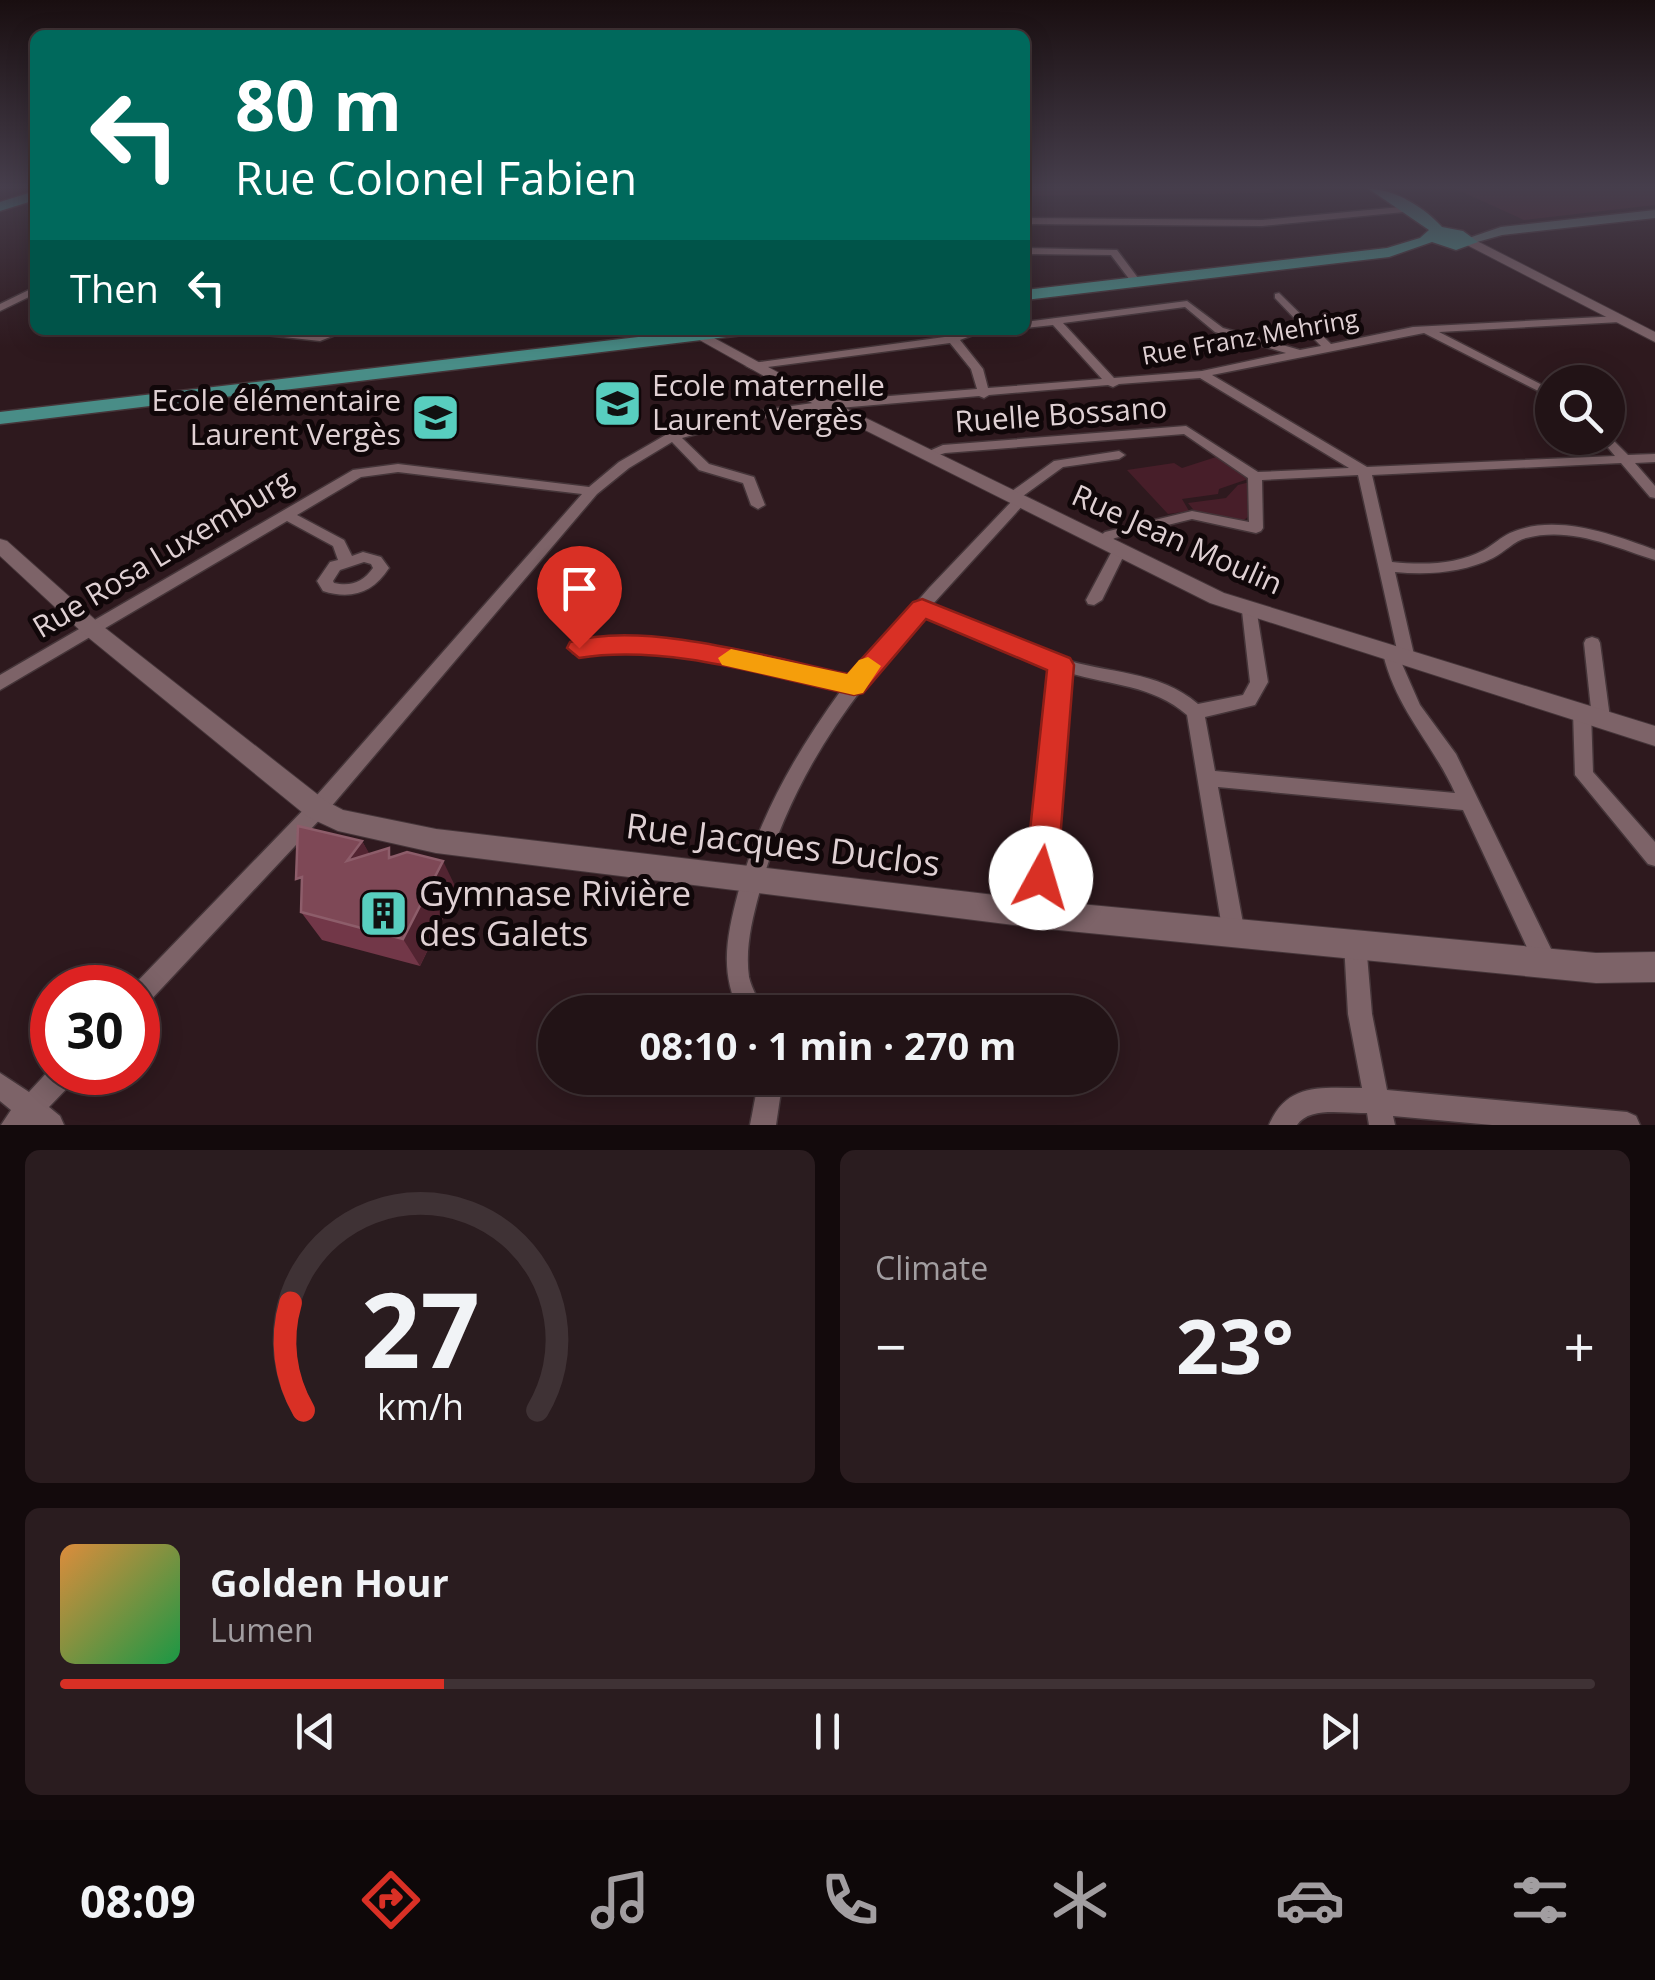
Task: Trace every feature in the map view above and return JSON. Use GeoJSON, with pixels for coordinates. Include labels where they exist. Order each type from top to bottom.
{"type":"FeatureCollection","features":[{"type":"Feature","properties":{"kind":"main road"},"geometry":{"type":"LineString","coordinates":[[1389,252],[1415,242]]}},
{"type":"Feature","properties":{"kind":"main road"},"geometry":{"type":"LineString","coordinates":[[1030,294],[1453,242]]}},
{"type":"Feature","properties":{"kind":"main road"},"geometry":{"type":"LineString","coordinates":[[0,418],[685,335]]}},
{"type":"Feature","properties":{"kind":"street"},"geometry":{"type":"LineString","coordinates":[[1466,242],[1499,255],[1655,338]]}},
{"type":"Feature","properties":{"kind":"street"},"geometry":{"type":"LineString","coordinates":[[1030,250],[1114,252],[1136,282]]}},
{"type":"Feature","properties":{"kind":"street"},"geometry":{"type":"LineString","coordinates":[[0,308],[30,293]]}},
{"type":"Feature","properties":{"kind":"street"},"geometry":{"type":"LineString","coordinates":[[1279,296],[1326,346]]}},
{"type":"Feature","properties":{"kind":"street"},"geometry":{"type":"LineString","coordinates":[[1030,324],[1186,304],[1220,330],[1298,353]]}},
{"type":"Feature","properties":{"kind":"street","name":"Rue Franz Mehring"},"geometry":{"type":"LineString","coordinates":[[160,974],[317,809],[592,491],[624,465],[673,436],[712,423],[827,405],[1202,374],[1326,346],[1426,329],[1620,319]]}},
{"type":"Feature","properties":{"kind":"street"},"geometry":{"type":"LineString","coordinates":[[1055,321],[1113,384]]}},
{"type":"Feature","properties":{"kind":"street"},"geometry":{"type":"LineString","coordinates":[[1426,329],[1535,385]]}},
{"type":"Feature","properties":{"kind":"street"},"geometry":{"type":"LineString","coordinates":[[290,335],[326,335]]}},
{"type":"Feature","properties":{"kind":"street","name":"Rue Jean Moulin"},"geometry":{"type":"LineString","coordinates":[[705,335],[752,366],[827,405],[1250,611],[1655,736]]}},
{"type":"Feature","properties":{"kind":"street"},"geometry":{"type":"LineString","coordinates":[[752,366],[965,335]]}},
{"type":"Feature","properties":{"kind":"street"},"geometry":{"type":"LineString","coordinates":[[953,339],[977,369],[984,394]]}},
{"type":"Feature","properties":{"kind":"street"},"geometry":{"type":"LineString","coordinates":[[1202,374],[1364,471],[1386,566],[1399,657],[1396,678],[1425,732],[1450,760],[1466,802],[1546,963]]}},
{"type":"Feature","properties":{"kind":"street","name":"Ruelle Bossano"},"geometry":{"type":"LineString","coordinates":[[926,455],[943,449],[1186,430],[1255,476]]}},
{"type":"Feature","properties":{"kind":"street"},"geometry":{"type":"LineString","coordinates":[[673,436],[704,467],[749,480],[758,505]]}},
{"type":"Feature","properties":{"kind":"street"},"geometry":{"type":"LineString","coordinates":[[743,995],[736,983],[734,956],[751,877],[776,804],[854,686],[1016,499],[1059,464],[1119,455]]}},
{"type":"Feature","properties":{"kind":"street"},"geometry":{"type":"LineString","coordinates":[[1621,455],[1655,494]]}},
{"type":"Feature","properties":{"kind":"street"},"geometry":{"type":"LineString","coordinates":[[1094,600],[1110,535],[1192,516],[1256,528],[1255,476],[1655,458]]}},
{"type":"Feature","properties":{"kind":"street","name":"Rue Rosa Luxemburg"},"geometry":{"type":"LineString","coordinates":[[0,683],[346,478],[383,468],[592,491]]}},
{"type":"Feature","properties":{"kind":"street"},"geometry":{"type":"LineString","coordinates":[[286,516],[338,543],[346,560]]}},
{"type":"Feature","properties":{"kind":"street"},"geometry":{"type":"LineString","coordinates":[[1386,566],[1455,565],[1490,553],[1511,538],[1533,533],[1592,534],[1655,555]]}},
{"type":"Feature","properties":{"kind":"street","name":"Rue Jacques Duclos"},"geometry":{"type":"LineString","coordinates":[[0,545],[92,630],[317,809],[338,820],[426,839],[1038,914],[1546,963],[1655,967]]}},
{"type":"Feature","properties":{"kind":"street"},"geometry":{"type":"LineString","coordinates":[[922,608],[1061,665],[1160,688],[1183,698],[1195,712],[1234,934]]}},
{"type":"Feature","properties":{"kind":"street"},"geometry":{"type":"LineString","coordinates":[[1195,712],[1249,700],[1259,682],[1250,611]]}},
{"type":"Feature","properties":{"kind":"street"},"geometry":{"type":"LineString","coordinates":[[1592,642],[1591,715],[1584,775],[1655,857]]}},
{"type":"Feature","properties":{"kind":"street"},"geometry":{"type":"LineString","coordinates":[[579,648],[612,644],[716,655],[854,686]]}},
{"type":"Feature","properties":{"kind":"street"},"geometry":{"type":"LineString","coordinates":[[1038,914],[1061,665]]}},
{"type":"Feature","properties":{"kind":"street"},"geometry":{"type":"LineString","coordinates":[[1207,778],[1466,802]]}},
{"type":"Feature","properties":{"kind":"street"},"geometry":{"type":"LineString","coordinates":[[1356,943],[1360,1014],[1379,1113]]}},
{"type":"Feature","properties":{"kind":"street"},"geometry":{"type":"LineString","coordinates":[[0,1085],[21,1118],[51,1125]]}},
{"type":"Feature","properties":{"kind":"street"},"geometry":{"type":"LineString","coordinates":[[21,1118],[43,1095]]}},
{"type":"Feature","properties":{"kind":"street"},"geometry":{"type":"LineString","coordinates":[[763,1125],[769,1095]]}},
{"type":"Feature","properties":{"kind":"street"},"geometry":{"type":"LineString","coordinates":[[1282,1125],[1292,1109],[1310,1101],[1379,1113],[1627,1125]]}},
{"type":"Feature","properties":{"kind":"shaded area"},"geometry":{"type":"Polygon","coordinates":[[[1216,457],[1248,479],[1219,489],[1218,494],[1182,499],[1189,511],[1168,514],[1127,470],[1174,463],[1182,468],[1216,457]]]}},
{"type":"Feature","properties":{"kind":"shaded area"},"geometry":{"type":"Polygon","coordinates":[[[1254,481],[1253,513],[1240,523],[1197,514],[1188,503],[1226,498],[1238,485],[1254,481]]]}},
{"type":"Feature","properties":{"kind":"building"},"geometry":{"type":"Polygon","coordinates":[[[298,826],[362,841],[347,861],[389,848],[389,858],[407,852],[443,861],[403,939],[301,912],[302,877],[296,879],[298,826]]]}},
{"type":"Feature","properties":{"kind":"slow traffic"},"geometry":{"type":"LineString","coordinates":[[731,658],[854,686],[868,666]]}},
{"type":"Feature","properties":{"kind":"place","name":"Ecole maternelle Laurent Vergès"},"geometry":{"type":"Point","coordinates":[617,403]}},
{"type":"Feature","properties":{"kind":"place","name":"Ecole élémentaire Laurent Vergès"},"geometry":{"type":"Point","coordinates":[436,418]}},
{"type":"Feature","properties":{"kind":"place","name":"Gymnase Rivière des Galets"},"geometry":{"type":"Point","coordinates":[384,914]}},
{"type":"Feature","properties":{"kind":"route"},"geometry":{"type":"LineString","coordinates":[[579,648],[612,644],[716,655],[854,686],[922,608],[1061,665],[1041,878]]}}]}
